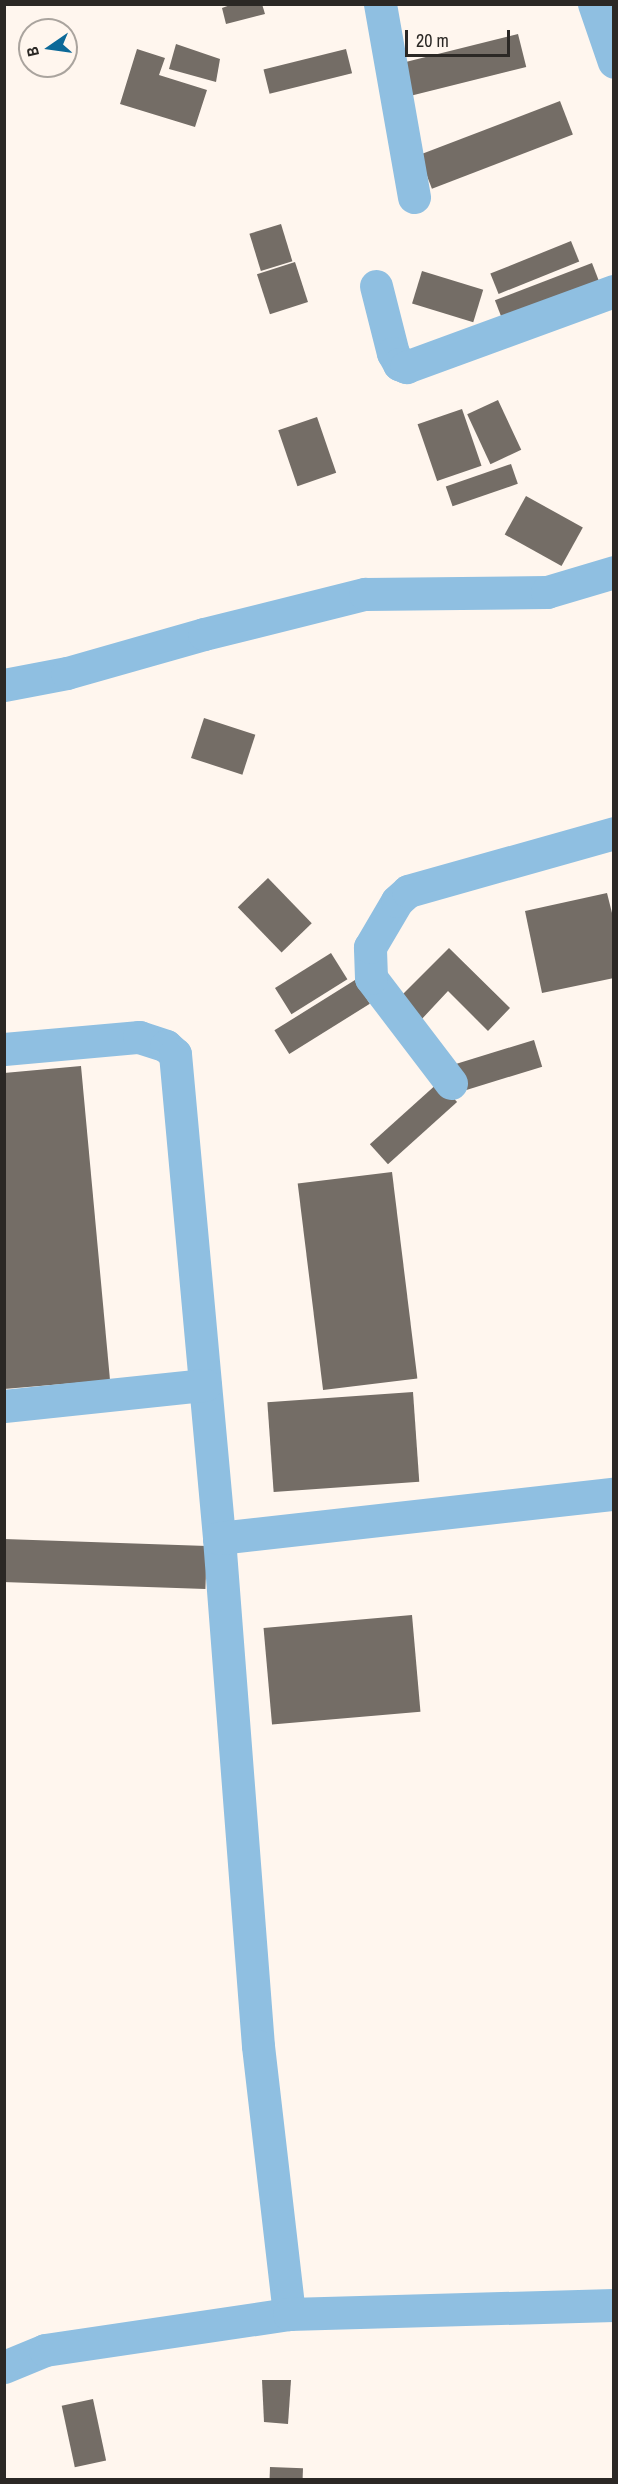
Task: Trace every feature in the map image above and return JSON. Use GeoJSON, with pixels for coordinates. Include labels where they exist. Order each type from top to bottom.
{"type":"FeatureCollection","features":[{"type":"Feature","properties":{"kind":"street"},"geometry":{"type":"LineString","coordinates":[[380,4],[414,197]]}},
{"type":"Feature","properties":{"kind":"street"},"geometry":{"type":"LineString","coordinates":[[594,4],[614,62]]}},
{"type":"Feature","properties":{"kind":"street"},"geometry":{"type":"LineString","coordinates":[[376,286],[393,353],[399,364],[406,367],[614,291]]}},
{"type":"Feature","properties":{"kind":"street"},"geometry":{"type":"LineString","coordinates":[[4,686],[67,673],[204,634],[364,594],[547,592],[614,572]]}},
{"type":"Feature","properties":{"kind":"street"},"geometry":{"type":"LineString","coordinates":[[451,1083],[371,978],[370,947],[397,901],[408,891],[614,832]]}},
{"type":"Feature","properties":{"kind":"street"},"geometry":{"type":"LineString","coordinates":[[4,1049],[139,1037],[166,1046],[175,1054],[219,1538],[258,2046],[289,2314]]}},
{"type":"Feature","properties":{"kind":"street"},"geometry":{"type":"LineString","coordinates":[[4,1406],[206,1385]]}},
{"type":"Feature","properties":{"kind":"street"},"geometry":{"type":"LineString","coordinates":[[219,1538],[614,1494]]}},
{"type":"Feature","properties":{"kind":"street"},"geometry":{"type":"LineString","coordinates":[[4,2367],[45,2350],[289,2314],[614,2305]]}},
{"type":"Feature","properties":{"kind":"building"},"geometry":{"type":"Polygon","coordinates":[[[233,4],[262,4],[265,14],[226,24],[222,8],[233,4]]]}},
{"type":"Feature","properties":{"kind":"building"},"geometry":{"type":"Polygon","coordinates":[[[518,34],[526,67],[407,97],[399,64],[518,34]]]}},
{"type":"Feature","properties":{"kind":"building"},"geometry":{"type":"Polygon","coordinates":[[[176,44],[220,59],[216,82],[169,69],[176,44]]]}},
{"type":"Feature","properties":{"kind":"building"},"geometry":{"type":"Polygon","coordinates":[[[137,49],[165,58],[159,75],[207,90],[195,127],[120,104],[137,49]]]}},
{"type":"Feature","properties":{"kind":"building"},"geometry":{"type":"Polygon","coordinates":[[[346,49],[352,73],[270,94],[264,70],[346,49]]]}},
{"type":"Feature","properties":{"kind":"building"},"geometry":{"type":"Polygon","coordinates":[[[560,101],[573,135],[432,189],[419,155],[560,101]]]}},
{"type":"Feature","properties":{"kind":"building"},"geometry":{"type":"Polygon","coordinates":[[[281,224],[292,261],[261,271],[249,234],[281,224]]]}},
{"type":"Feature","properties":{"kind":"building"},"geometry":{"type":"Polygon","coordinates":[[[571,241],[579,261],[499,294],[490,274],[571,241]]]}},
{"type":"Feature","properties":{"kind":"building"},"geometry":{"type":"Polygon","coordinates":[[[295,262],[308,302],[270,314],[257,274],[295,262]]]}},
{"type":"Feature","properties":{"kind":"building"},"geometry":{"type":"Polygon","coordinates":[[[592,263],[600,284],[503,321],[495,300],[592,263]]]}},
{"type":"Feature","properties":{"kind":"building"},"geometry":{"type":"Polygon","coordinates":[[[422,271],[483,290],[473,322],[412,304],[422,271]]]}},
{"type":"Feature","properties":{"kind":"building"},"geometry":{"type":"Polygon","coordinates":[[[498,400],[521,450],[490,464],[467,414],[498,400]]]}},
{"type":"Feature","properties":{"kind":"building"},"geometry":{"type":"Polygon","coordinates":[[[462,409],[482,466],[437,481],[418,424],[462,409]]]}},
{"type":"Feature","properties":{"kind":"building"},"geometry":{"type":"Polygon","coordinates":[[[317,417],[336,473],[297,486],[278,430],[317,417]]]}},
{"type":"Feature","properties":{"kind":"building"},"geometry":{"type":"Polygon","coordinates":[[[511,464],[518,484],[453,506],[446,486],[511,464]]]}},
{"type":"Feature","properties":{"kind":"building"},"geometry":{"type":"Polygon","coordinates":[[[526,496],[583,528],[562,566],[505,534],[526,496]]]}},
{"type":"Feature","properties":{"kind":"building"},"geometry":{"type":"Polygon","coordinates":[[[204,718],[255,735],[242,775],[191,758],[204,718]]]}},
{"type":"Feature","properties":{"kind":"building"},"geometry":{"type":"Polygon","coordinates":[[[268,878],[312,923],[282,952],[238,907],[268,878]]]}},
{"type":"Feature","properties":{"kind":"building"},"geometry":{"type":"Polygon","coordinates":[[[607,893],[614,921],[614,978],[542,993],[525,911],[607,893]]]}},
{"type":"Feature","properties":{"kind":"building"},"geometry":{"type":"Polygon","coordinates":[[[449,948],[510,1008],[488,1031],[448,991],[420,1021],[398,999],[449,948]]]}},
{"type":"Feature","properties":{"kind":"building"},"geometry":{"type":"Polygon","coordinates":[[[331,953],[347,979],[291,1014],[275,988],[331,953]]]}},
{"type":"Feature","properties":{"kind":"building"},"geometry":{"type":"Polygon","coordinates":[[[355,980],[370,1004],[289,1054],[274,1030],[355,980]]]}},
{"type":"Feature","properties":{"kind":"building"},"geometry":{"type":"Polygon","coordinates":[[[534,1040],[542,1067],[460,1092],[452,1065],[534,1040]]]}},
{"type":"Feature","properties":{"kind":"building"},"geometry":{"type":"Polygon","coordinates":[[[81,1066],[110,1380],[4,1389],[4,1073],[81,1066]]]}},
{"type":"Feature","properties":{"kind":"building"},"geometry":{"type":"Polygon","coordinates":[[[439,1082],[457,1102],[388,1164],[370,1144],[439,1082]]]}},
{"type":"Feature","properties":{"kind":"building"},"geometry":{"type":"Polygon","coordinates":[[[392,1172],[417,1378],[323,1390],[298,1184],[392,1172]]]}},
{"type":"Feature","properties":{"kind":"building"},"geometry":{"type":"Polygon","coordinates":[[[413,1392],[419,1482],[274,1492],[267,1402],[413,1392]]]}},
{"type":"Feature","properties":{"kind":"building"},"geometry":{"type":"Polygon","coordinates":[[[4,1539],[207,1546],[205,1589],[4,1582],[4,1539]]]}},
{"type":"Feature","properties":{"kind":"building"},"geometry":{"type":"Polygon","coordinates":[[[412,1615],[420,1712],[272,1725],[264,1628],[412,1615]]]}},
{"type":"Feature","properties":{"kind":"building"},"geometry":{"type":"Polygon","coordinates":[[[262,2380],[291,2380],[288,2424],[264,2422],[262,2380]]]}},
{"type":"Feature","properties":{"kind":"building"},"geometry":{"type":"Polygon","coordinates":[[[93,2399],[106,2461],[75,2467],[62,2406],[93,2399]]]}},
{"type":"Feature","properties":{"kind":"building"},"geometry":{"type":"Polygon","coordinates":[[[270,2467],[303,2468],[303,2480],[270,2480],[270,2467]]]}}]}
